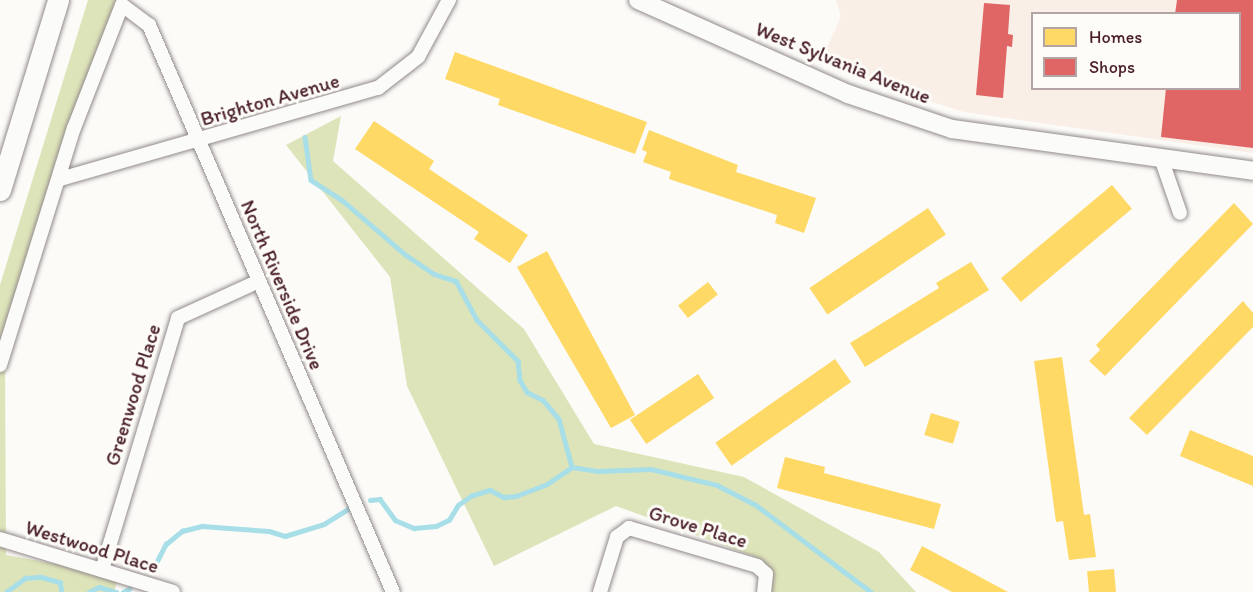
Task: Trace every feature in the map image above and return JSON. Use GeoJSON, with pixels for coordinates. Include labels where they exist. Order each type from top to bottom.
{"type":"FeatureCollection","features":[{"type":"Feature","properties":{"kind":"highway"},"geometry":{"type":"LineString","coordinates":[[0,190],[58,0]]}},
{"type":"Feature","properties":{"kind":"main road","name":"West Sylvania Avenue"},"geometry":{"type":"LineString","coordinates":[[638,0],[848,94],[920,120],[974,134],[1253,171]]}},
{"type":"Feature","properties":{"kind":"street","name":"Brighton Avenue"},"geometry":{"type":"LineString","coordinates":[[60,179],[378,88],[418,57],[449,0]]}},
{"type":"Feature","properties":{"kind":"street","name":"North Riverside Drive"},"geometry":{"type":"LineString","coordinates":[[60,179],[74,128],[122,4],[149,25],[393,592]]}},
{"type":"Feature","properties":{"kind":"street"},"geometry":{"type":"LineString","coordinates":[[1161,158],[1180,213]]}},
{"type":"Feature","properties":{"kind":"street"},"geometry":{"type":"LineString","coordinates":[[0,365],[60,179]]}},
{"type":"Feature","properties":{"kind":"street","name":"Greenwood Place"},"geometry":{"type":"LineString","coordinates":[[102,570],[178,318],[259,281]]}},
{"type":"Feature","properties":{"kind":"street","name":"Grove Place"},"geometry":{"type":"LineString","coordinates":[[600,592],[617,537],[629,528],[757,566],[765,574],[764,592]]}},
{"type":"Feature","properties":{"kind":"street","name":"Westwood Place"},"geometry":{"type":"LineString","coordinates":[[0,538],[173,592]]}},
{"type":"Feature","properties":{"kind":"shaded area"},"geometry":{"type":"Polygon","coordinates":[[[836,0],[1253,0],[1253,153],[964,112],[868,82],[822,59],[841,16],[836,0]]]}},
{"type":"Feature","properties":{"kind":"green space"},"geometry":{"type":"Polygon","coordinates":[[[88,0],[118,0],[5,356],[6,555],[95,571],[118,579],[114,592],[0,592],[0,285],[88,0]]]}},
{"type":"Feature","properties":{"kind":"green space"},"geometry":{"type":"Polygon","coordinates":[[[341,116],[333,161],[524,329],[594,444],[744,477],[879,552],[916,592],[761,592],[758,558],[616,506],[494,566],[407,386],[390,277],[286,145],[341,116]]]}},
{"type":"Feature","properties":{"kind":"building: Homes"},"geometry":{"type":"Polygon","coordinates":[[[455,52],[647,122],[635,154],[498,105],[500,99],[445,79],[455,52]]]}},
{"type":"Feature","properties":{"kind":"building: Homes"},"geometry":{"type":"Polygon","coordinates":[[[374,121],[434,161],[429,169],[528,235],[510,263],[474,239],[479,232],[355,149],[374,121]]]}},
{"type":"Feature","properties":{"kind":"building: Homes"},"geometry":{"type":"Polygon","coordinates":[[[649,130],[738,165],[736,172],[816,198],[804,233],[775,223],[777,215],[669,179],[671,172],[643,162],[647,152],[642,150],[649,130]]]}},
{"type":"Feature","properties":{"kind":"building: Homes"},"geometry":{"type":"Polygon","coordinates":[[[1112,185],[1132,209],[1021,302],[1001,278],[1112,185]]]}},
{"type":"Feature","properties":{"kind":"building: Homes"},"geometry":{"type":"Polygon","coordinates":[[[1234,203],[1253,224],[1105,376],[1089,361],[1100,350],[1096,345],[1234,203]]]}},
{"type":"Feature","properties":{"kind":"building: Homes"},"geometry":{"type":"Polygon","coordinates":[[[928,208],[946,235],[827,314],[809,288],[928,208]]]}},
{"type":"Feature","properties":{"kind":"building: Homes"},"geometry":{"type":"Polygon","coordinates":[[[547,251],[635,415],[611,428],[517,267],[547,251]]]}},
{"type":"Feature","properties":{"kind":"building: Homes"},"geometry":{"type":"Polygon","coordinates":[[[971,262],[989,290],[865,367],[850,343],[939,288],[936,283],[971,262]]]}},
{"type":"Feature","properties":{"kind":"building: Homes"},"geometry":{"type":"Polygon","coordinates":[[[708,282],[718,295],[688,318],[678,305],[708,282]]]}},
{"type":"Feature","properties":{"kind":"building: Homes"},"geometry":{"type":"Polygon","coordinates":[[[1243,301],[1253,313],[1253,327],[1147,435],[1129,418],[1243,301]]]}},
{"type":"Feature","properties":{"kind":"building: Homes"},"geometry":{"type":"Polygon","coordinates":[[[1062,357],[1084,515],[1090,514],[1096,557],[1069,560],[1063,521],[1056,522],[1034,361],[1062,357]]]}},
{"type":"Feature","properties":{"kind":"building: Homes"},"geometry":{"type":"Polygon","coordinates":[[[835,359],[851,382],[731,466],[715,443],[835,359]]]}},
{"type":"Feature","properties":{"kind":"building: Homes"},"geometry":{"type":"Polygon","coordinates":[[[698,374],[714,398],[646,444],[630,420],[698,374]]]}},
{"type":"Feature","properties":{"kind":"building: Homes"},"geometry":{"type":"Polygon","coordinates":[[[931,413],[960,422],[953,444],[924,435],[931,413]]]}},
{"type":"Feature","properties":{"kind":"building: Homes"},"geometry":{"type":"Polygon","coordinates":[[[1190,430],[1253,456],[1253,486],[1180,456],[1190,430]]]}},
{"type":"Feature","properties":{"kind":"building: Homes"},"geometry":{"type":"Polygon","coordinates":[[[785,457],[825,467],[824,473],[941,504],[934,529],[777,488],[785,457]]]}},
{"type":"Feature","properties":{"kind":"building: Homes"},"geometry":{"type":"Polygon","coordinates":[[[922,546],[1008,592],[952,592],[910,570],[922,546]]]}},
{"type":"Feature","properties":{"kind":"building: Homes"},"geometry":{"type":"Polygon","coordinates":[[[1114,569],[1116,592],[1089,592],[1087,571],[1114,569]]]}},
{"type":"Feature","properties":{"kind":"building: Shops"},"geometry":{"type":"Polygon","coordinates":[[[1177,0],[1253,0],[1253,148],[1161,137],[1166,90],[1241,90],[1241,12],[1175,12],[1177,0]]]}},
{"type":"Feature","properties":{"kind":"building: Shops"},"geometry":{"type":"Polygon","coordinates":[[[984,3],[1010,5],[1008,34],[1013,35],[1012,47],[1007,46],[1003,98],[976,95],[984,3]]]}},
{"type":"Feature","properties":{"kind":"waterway"},"geometry":{"type":"LineString","coordinates":[[305,137],[311,180],[342,200],[406,255],[434,274],[456,281],[477,320],[518,361],[520,380],[527,392],[543,400],[559,419],[572,467]]}},
{"type":"Feature","properties":{"kind":"waterway"},"geometry":{"type":"LineString","coordinates":[[370,500],[380,499],[395,520],[414,528],[436,526],[449,520],[458,505],[471,496],[490,490],[504,497],[516,496],[547,484],[572,467],[598,471],[651,469],[717,485],[756,505],[871,592]]}},
{"type":"Feature","properties":{"kind":"waterway"},"geometry":{"type":"LineString","coordinates":[[153,569],[166,544],[182,531],[202,526],[269,531],[285,536],[324,524],[348,509]]}},
{"type":"Feature","properties":{"kind":"waterway"},"geometry":{"type":"LineString","coordinates":[[6,592],[25,578],[41,577],[60,582],[62,592]]}},
{"type":"Feature","properties":{"kind":"waterway"},"geometry":{"type":"LineString","coordinates":[[89,592],[99,587],[116,592]]}},
{"type":"Feature","properties":{"kind":"waterway"},"geometry":{"type":"LineString","coordinates":[[123,592],[129,589]]}}]}
